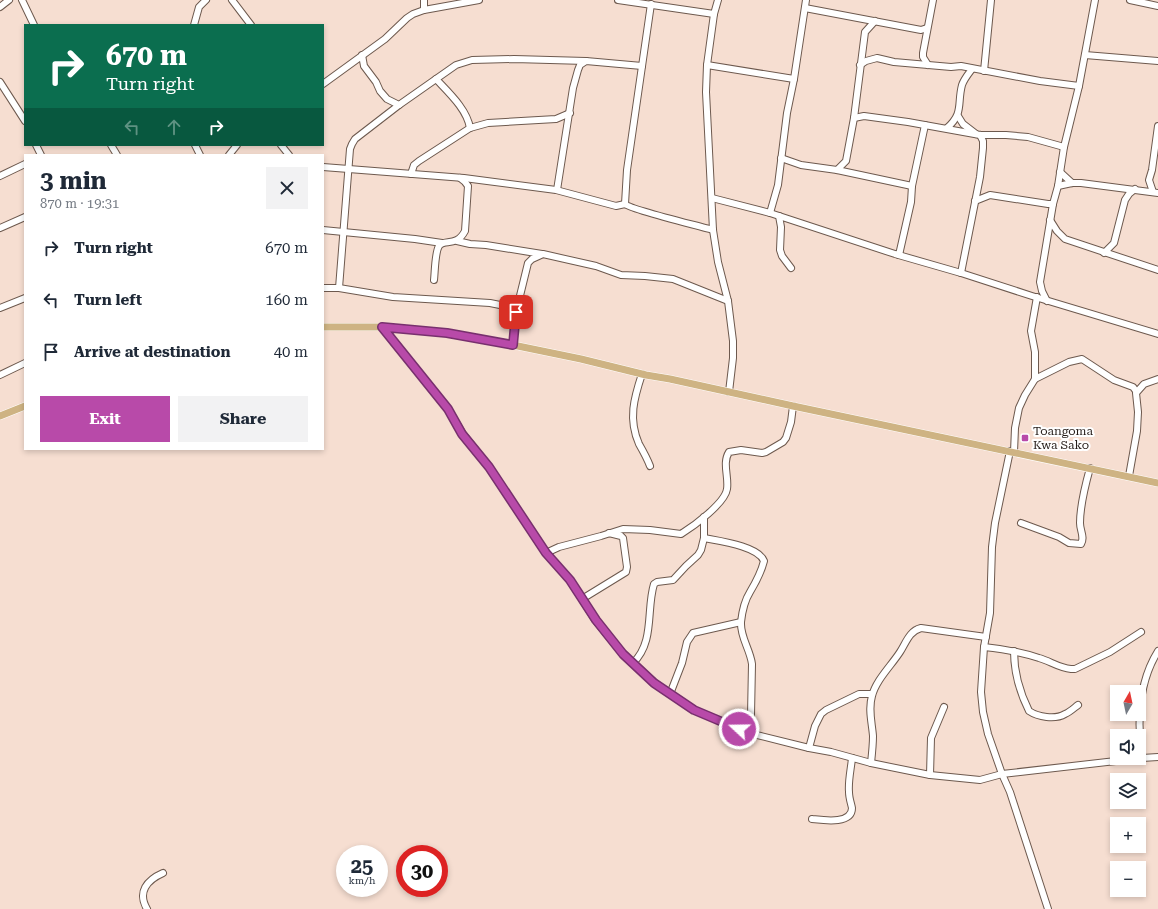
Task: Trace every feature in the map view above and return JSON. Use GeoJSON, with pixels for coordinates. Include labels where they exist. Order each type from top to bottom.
{"type":"FeatureCollection","features":[{"type":"Feature","properties":{"kind":"main road"},"geometry":{"type":"LineString","coordinates":[[324,327],[382,327],[447,333],[513,345],[581,359],[642,374],[1158,482]]}},
{"type":"Feature","properties":{"kind":"main road"},"geometry":{"type":"LineString","coordinates":[[0,416],[24,406]]}},
{"type":"Feature","properties":{"kind":"street"},"geometry":{"type":"LineString","coordinates":[[0,7],[9,0]]}},
{"type":"Feature","properties":{"kind":"street"},"geometry":{"type":"LineString","coordinates":[[22,0],[34,24]]}},
{"type":"Feature","properties":{"kind":"street"},"geometry":{"type":"LineString","coordinates":[[194,24],[199,7],[206,0]]}},
{"type":"Feature","properties":{"kind":"street"},"geometry":{"type":"LineString","coordinates":[[232,0],[250,24]]}},
{"type":"Feature","properties":{"kind":"street"},"geometry":{"type":"LineString","coordinates":[[424,0],[424,10]]}},
{"type":"Feature","properties":{"kind":"street"},"geometry":{"type":"LineString","coordinates":[[324,83],[385,39],[412,14],[424,10],[479,0]]}},
{"type":"Feature","properties":{"kind":"street"},"geometry":{"type":"LineString","coordinates":[[618,0],[714,14]]}},
{"type":"Feature","properties":{"kind":"street"},"geometry":{"type":"LineString","coordinates":[[718,0],[714,14],[707,65],[706,92],[713,230],[718,262],[728,301],[733,342],[733,358],[729,392]]}},
{"type":"Feature","properties":{"kind":"street"},"geometry":{"type":"LineString","coordinates":[[770,213],[778,185],[787,113],[794,79],[806,0]]}},
{"type":"Feature","properties":{"kind":"street"},"geometry":{"type":"LineString","coordinates":[[928,66],[923,57],[933,0]]}},
{"type":"Feature","properties":{"kind":"street"},"geometry":{"type":"LineString","coordinates":[[984,71],[991,0]]}},
{"type":"Feature","properties":{"kind":"street"},"geometry":{"type":"LineString","coordinates":[[1047,301],[1042,291],[1040,282],[1064,147],[1079,86],[1095,0]]}},
{"type":"Feature","properties":{"kind":"street"},"geometry":{"type":"LineString","coordinates":[[1130,0],[1158,6]]}},
{"type":"Feature","properties":{"kind":"street"},"geometry":{"type":"LineString","coordinates":[[625,204],[627,170],[651,4]]}},
{"type":"Feature","properties":{"kind":"street"},"geometry":{"type":"LineString","coordinates":[[805,8],[921,30],[927,28]]}},
{"type":"Feature","properties":{"kind":"street"},"geometry":{"type":"LineString","coordinates":[[849,173],[846,161],[854,118],[865,32],[862,23],[858,18]]}},
{"type":"Feature","properties":{"kind":"street"},"geometry":{"type":"LineString","coordinates":[[865,32],[875,21]]}},
{"type":"Feature","properties":{"kind":"street"},"geometry":{"type":"LineString","coordinates":[[862,53],[872,58],[894,62],[928,66],[961,66],[1040,81],[1079,86]]}},
{"type":"Feature","properties":{"kind":"street"},"geometry":{"type":"LineString","coordinates":[[1085,55],[1158,61]]}},
{"type":"Feature","properties":{"kind":"street"},"geometry":{"type":"LineString","coordinates":[[362,56],[364,66],[387,99],[399,105]]}},
{"type":"Feature","properties":{"kind":"street"},"geometry":{"type":"LineString","coordinates":[[860,65],[872,58]]}},
{"type":"Feature","properties":{"kind":"street"},"geometry":{"type":"LineString","coordinates":[[339,288],[350,149],[352,144],[388,113],[456,65],[472,60],[586,60],[642,66]]}},
{"type":"Feature","properties":{"kind":"street"},"geometry":{"type":"LineString","coordinates":[[557,190],[578,70],[580,65],[586,60]]}},
{"type":"Feature","properties":{"kind":"street"},"geometry":{"type":"LineString","coordinates":[[352,62],[364,66]]}},
{"type":"Feature","properties":{"kind":"street"},"geometry":{"type":"LineString","coordinates":[[707,65],[794,79]]}},
{"type":"Feature","properties":{"kind":"street"},"geometry":{"type":"LineString","coordinates":[[947,128],[958,116],[962,83],[972,69]]}},
{"type":"Feature","properties":{"kind":"street"},"geometry":{"type":"LineString","coordinates":[[436,79],[456,102],[466,117],[470,128]]}},
{"type":"Feature","properties":{"kind":"street"},"geometry":{"type":"LineString","coordinates":[[0,82],[24,119]]}},
{"type":"Feature","properties":{"kind":"street"},"geometry":{"type":"LineString","coordinates":[[387,99],[388,113]]}},
{"type":"Feature","properties":{"kind":"street"},"geometry":{"type":"LineString","coordinates":[[411,174],[414,164],[419,160],[470,128],[488,123],[556,119],[570,113]]}},
{"type":"Feature","properties":{"kind":"street"},"geometry":{"type":"LineString","coordinates":[[854,118],[864,116],[947,128],[979,135],[1006,135],[1028,138],[1064,147]]}},
{"type":"Feature","properties":{"kind":"street"},"geometry":{"type":"LineString","coordinates":[[958,116],[963,124],[979,135],[983,141],[976,201],[961,272]]}},
{"type":"Feature","properties":{"kind":"street"},"geometry":{"type":"LineString","coordinates":[[899,255],[911,202],[912,186],[925,125]]}},
{"type":"Feature","properties":{"kind":"street"},"geometry":{"type":"LineString","coordinates":[[1104,253],[1114,243],[1129,194],[1138,190],[1149,180],[1152,170],[1158,126]]}},
{"type":"Feature","properties":{"kind":"street"},"geometry":{"type":"LineString","coordinates":[[229,154],[236,146]]}},
{"type":"Feature","properties":{"kind":"street"},"geometry":{"type":"LineString","coordinates":[[282,146],[288,154]]}},
{"type":"Feature","properties":{"kind":"street"},"geometry":{"type":"LineString","coordinates":[[781,158],[801,166],[837,170],[912,186]]}},
{"type":"Feature","properties":{"kind":"street"},"geometry":{"type":"LineString","coordinates":[[837,170],[846,161]]}},
{"type":"Feature","properties":{"kind":"street"},"geometry":{"type":"LineString","coordinates":[[0,176],[24,164]]}},
{"type":"Feature","properties":{"kind":"street"},"geometry":{"type":"LineString","coordinates":[[324,167],[458,178],[557,190],[606,204],[616,206],[625,204],[641,211],[713,230]]}},
{"type":"Feature","properties":{"kind":"street"},"geometry":{"type":"LineString","coordinates":[[1060,172],[1072,182]]}},
{"type":"Feature","properties":{"kind":"street"},"geometry":{"type":"LineString","coordinates":[[457,241],[462,237],[465,231],[468,193],[468,186],[465,182],[458,178]]}},
{"type":"Feature","properties":{"kind":"street"},"geometry":{"type":"LineString","coordinates":[[559,178],[565,192]]}},
{"type":"Feature","properties":{"kind":"street"},"geometry":{"type":"LineString","coordinates":[[1149,180],[1156,192]]}},
{"type":"Feature","properties":{"kind":"street"},"geometry":{"type":"LineString","coordinates":[[1058,186],[1072,182],[1156,192]]}},
{"type":"Feature","properties":{"kind":"street"},"geometry":{"type":"LineString","coordinates":[[978,184],[987,195]]}},
{"type":"Feature","properties":{"kind":"street"},"geometry":{"type":"LineString","coordinates":[[976,201],[987,195],[997,195],[1053,204]]}},
{"type":"Feature","properties":{"kind":"street"},"geometry":{"type":"LineString","coordinates":[[712,198],[770,213],[899,255],[961,272],[1047,301],[1158,334]]}},
{"type":"Feature","properties":{"kind":"street"},"geometry":{"type":"LineString","coordinates":[[779,216],[782,227],[780,250],[782,256],[791,268]]}},
{"type":"Feature","properties":{"kind":"street"},"geometry":{"type":"LineString","coordinates":[[0,228],[24,218]]}},
{"type":"Feature","properties":{"kind":"street"},"geometry":{"type":"LineString","coordinates":[[1050,220],[1057,231],[1065,239],[1158,270]]}},
{"type":"Feature","properties":{"kind":"street"},"geometry":{"type":"LineString","coordinates":[[324,230],[442,243],[457,241],[543,254],[596,266],[621,275],[673,279],[728,301]]}},
{"type":"Feature","properties":{"kind":"street"},"geometry":{"type":"LineString","coordinates":[[434,280],[438,249],[442,243]]}},
{"type":"Feature","properties":{"kind":"street"},"geometry":{"type":"LineString","coordinates":[[1114,243],[1118,257]]}},
{"type":"Feature","properties":{"kind":"street"},"geometry":{"type":"LineString","coordinates":[[513,345],[516,312],[528,263],[532,259],[543,254]]}},
{"type":"Feature","properties":{"kind":"street"},"geometry":{"type":"LineString","coordinates":[[324,288],[339,288],[393,297],[490,303],[505,306],[516,312]]}},
{"type":"Feature","properties":{"kind":"street"},"geometry":{"type":"LineString","coordinates":[[1037,297],[1031,332],[1034,352],[1035,378],[1025,395],[1017,416],[1012,451],[995,523],[992,547],[990,612],[984,647],[981,692],[988,734],[1010,792],[1048,909]]}},
{"type":"Feature","properties":{"kind":"street"},"geometry":{"type":"LineString","coordinates":[[0,308],[24,298]]}},
{"type":"Feature","properties":{"kind":"street"},"geometry":{"type":"LineString","coordinates":[[382,327],[448,409],[462,434],[489,467],[546,553],[570,580],[599,624],[623,654],[654,683],[694,710],[749,733],[871,763],[930,775],[980,780],[1002,774],[1110,762]]}},
{"type":"Feature","properties":{"kind":"street"},"geometry":{"type":"LineString","coordinates":[[1035,378],[1069,362],[1082,359],[1114,380],[1133,387],[1136,391]]}},
{"type":"Feature","properties":{"kind":"street"},"geometry":{"type":"LineString","coordinates":[[0,375],[24,363]]}},
{"type":"Feature","properties":{"kind":"street"},"geometry":{"type":"LineString","coordinates":[[642,374],[633,403],[634,424],[639,443],[650,466]]}},
{"type":"Feature","properties":{"kind":"street"},"geometry":{"type":"LineString","coordinates":[[1129,476],[1137,431],[1138,412],[1135,395],[1136,391],[1144,384],[1158,378]]}},
{"type":"Feature","properties":{"kind":"street"},"geometry":{"type":"LineString","coordinates":[[546,553],[559,547],[629,528],[681,534],[704,517],[725,494],[727,489],[726,461],[729,452],[742,450],[762,453],[783,442],[786,438],[791,422],[793,406]]}},
{"type":"Feature","properties":{"kind":"street"},"geometry":{"type":"LineString","coordinates":[[1021,523],[1059,537],[1069,543],[1081,544],[1083,539],[1080,526],[1081,511],[1084,488],[1090,468]]}},
{"type":"Feature","properties":{"kind":"street"},"geometry":{"type":"LineString","coordinates":[[633,663],[638,658],[649,629],[654,584],[657,582],[673,580],[698,555],[704,538],[704,517]]}},
{"type":"Feature","properties":{"kind":"street"},"geometry":{"type":"LineString","coordinates":[[582,599],[626,572],[627,567],[623,538],[621,536],[609,533]]}},
{"type":"Feature","properties":{"kind":"street"},"geometry":{"type":"LineString","coordinates":[[704,538],[743,547],[759,554],[764,561],[762,569],[746,601],[741,622],[743,639],[752,664],[751,715],[749,733]]}},
{"type":"Feature","properties":{"kind":"street"},"geometry":{"type":"LineString","coordinates":[[670,694],[682,663],[687,642],[693,633],[741,622]]}},
{"type":"Feature","properties":{"kind":"street"},"geometry":{"type":"LineString","coordinates":[[871,763],[873,735],[870,708],[872,694],[877,684],[910,635],[921,628],[986,637]]}},
{"type":"Feature","properties":{"kind":"street"},"geometry":{"type":"LineString","coordinates":[[984,647],[1014,651],[1041,658],[1061,667],[1075,669],[1110,652],[1141,632]]}},
{"type":"Feature","properties":{"kind":"street"},"geometry":{"type":"LineString","coordinates":[[1014,651],[1014,668],[1018,686],[1029,712],[1053,718],[1065,715],[1078,705]]}},
{"type":"Feature","properties":{"kind":"street"},"geometry":{"type":"LineString","coordinates":[[1139,729],[1139,710],[1145,680],[1158,651]]}},
{"type":"Feature","properties":{"kind":"street"},"geometry":{"type":"LineString","coordinates":[[809,748],[814,726],[821,714],[826,710],[859,694],[872,694]]}},
{"type":"Feature","properties":{"kind":"street"},"geometry":{"type":"LineString","coordinates":[[930,775],[931,738],[944,707]]}},
{"type":"Feature","properties":{"kind":"street"},"geometry":{"type":"LineString","coordinates":[[1146,758],[1158,757]]}},
{"type":"Feature","properties":{"kind":"street"},"geometry":{"type":"LineString","coordinates":[[812,819],[838,820],[851,813],[852,808],[849,787],[852,758]]}},
{"type":"Feature","properties":{"kind":"street"},"geometry":{"type":"LineString","coordinates":[[147,909],[144,904],[144,890],[149,882],[162,873]]}},
{"type":"Feature","properties":{"kind":"place","name":"Toangoma Kwa Sako"},"geometry":{"type":"Point","coordinates":[1025,438]}},
{"type":"Feature","properties":{"kind":"route"},"geometry":{"type":"LineString","coordinates":[[516,312],[513,345],[447,333],[382,327],[448,409],[462,434],[489,467],[546,553],[570,580],[596,620],[623,654],[654,683],[694,710],[739,729]]}}]}
